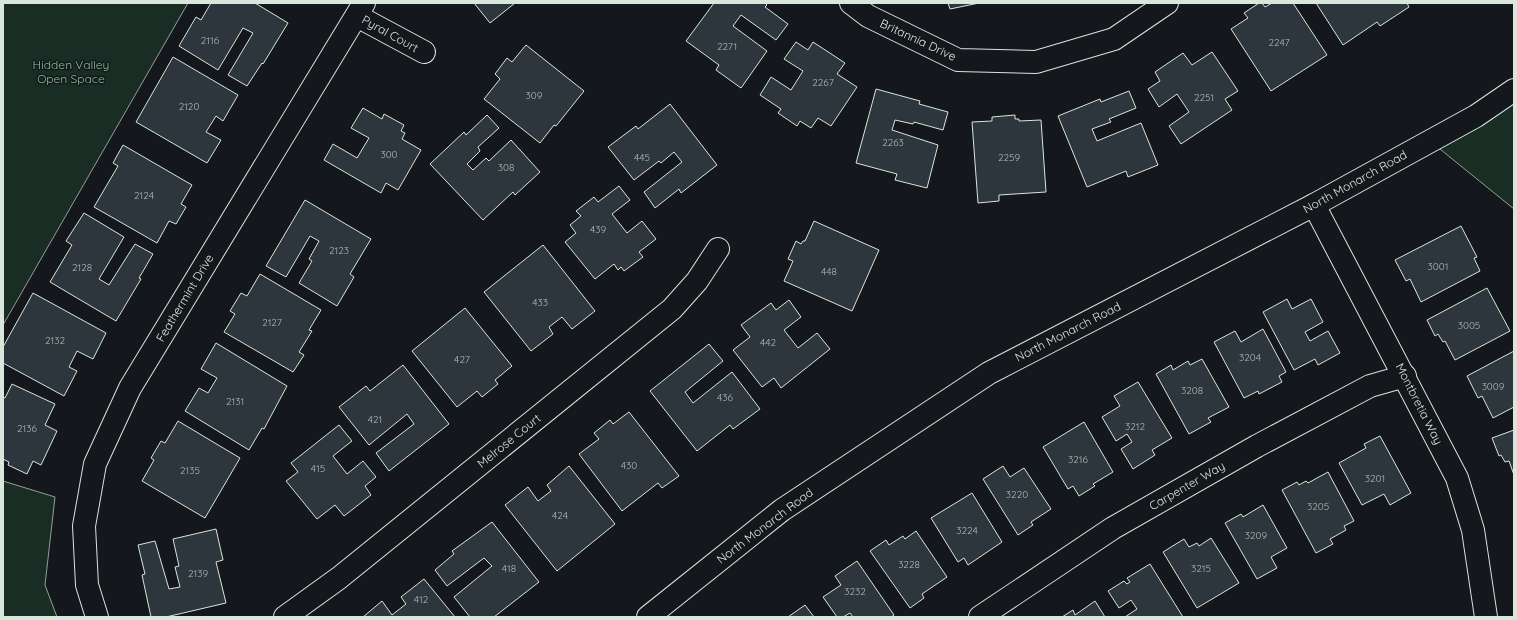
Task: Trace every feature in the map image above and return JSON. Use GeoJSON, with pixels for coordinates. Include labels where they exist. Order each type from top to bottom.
{"type":"FeatureCollection","features":[{"type":"Feature","properties":{"kind":"street","name":"Britannia Drive"},"geometry":{"type":"LineString","coordinates":[[851,3],[868,16],[958,60],[1036,62],[1114,39],[1167,3]]}},
{"type":"Feature","properties":{"kind":"street","name":"Pyral Court"},"geometry":{"type":"LineString","coordinates":[[360,9],[424,52]]}},
{"type":"Feature","properties":{"kind":"street","name":"Feathermint Drive"},"geometry":{"type":"LineString","coordinates":[[97,617],[87,585],[84,526],[95,464],[130,388],[360,9]]}},
{"type":"Feature","properties":{"kind":"street","name":"North Monarch Road"},"geometry":{"type":"LineString","coordinates":[[648,617],[782,510],[989,373],[1314,205],[1476,116],[1514,90]]}},
{"type":"Feature","properties":{"kind":"street","name":"Montbretia Way"},"geometry":{"type":"LineString","coordinates":[[1314,205],[1405,376],[1457,478],[1473,530],[1486,617]]}},
{"type":"Feature","properties":{"kind":"street","name":"Melrose Court"},"geometry":{"type":"LineString","coordinates":[[285,617],[339,578],[672,309],[698,281],[718,249]]}},
{"type":"Feature","properties":{"kind":"street","name":"Carpenter Way"},"geometry":{"type":"LineString","coordinates":[[980,617],[1113,528],[1257,446],[1370,386],[1405,376]]}},
{"type":"Feature","properties":{"kind":"green space","name":"Hidden Valley Open Space"},"geometry":{"type":"Polygon","coordinates":[[[3,3],[188,3],[3,325],[3,3]]]}},
{"type":"Feature","properties":{"kind":"green space"},"geometry":{"type":"Polygon","coordinates":[[[1514,90],[1514,209],[1430,141],[1514,90]]]}},
{"type":"Feature","properties":{"kind":"green space"},"geometry":{"type":"Polygon","coordinates":[[[3,481],[55,497],[45,585],[57,617],[3,617],[3,481]]]}},
{"type":"Feature","properties":{"kind":"building"},"geometry":{"type":"Polygon","coordinates":[[[211,3],[255,3],[288,23],[263,64],[262,63],[247,86],[228,75],[253,33],[243,28],[218,70],[179,46],[196,17],[201,20],[211,3]]]}},
{"type":"Feature","properties":{"kind":"building"},"geometry":{"type":"Polygon","coordinates":[[[474,3],[515,3],[490,23],[474,3]]]}},
{"type":"Feature","properties":{"kind":"building"},"geometry":{"type":"Polygon","coordinates":[[[714,3],[765,3],[767,5],[765,7],[788,24],[776,40],[741,15],[733,26],[767,51],[741,88],[716,70],[719,65],[686,41],[714,3]]]}},
{"type":"Feature","properties":{"kind":"building"},"geometry":{"type":"Polygon","coordinates":[[[948,3],[979,3],[950,9],[948,3]]]}},
{"type":"Feature","properties":{"kind":"building"},"geometry":{"type":"Polygon","coordinates":[[[1259,3],[1262,3],[1265,7],[1272,3],[1293,3],[1327,55],[1271,91],[1231,29],[1248,18],[1244,13],[1259,3]]]}},
{"type":"Feature","properties":{"kind":"building"},"geometry":{"type":"Polygon","coordinates":[[[1316,3],[1407,3],[1409,7],[1380,26],[1377,22],[1343,45],[1316,3]]]}},
{"type":"Feature","properties":{"kind":"building"},"geometry":{"type":"Polygon","coordinates":[[[796,42],[808,50],[813,42],[845,63],[837,74],[857,87],[831,126],[818,118],[811,128],[800,121],[797,126],[778,113],[781,109],[760,95],[771,77],[791,90],[803,71],[784,59],[796,42]]]}},
{"type":"Feature","properties":{"kind":"building"},"geometry":{"type":"Polygon","coordinates":[[[526,45],[584,91],[556,126],[554,125],[540,143],[484,99],[500,79],[495,74],[507,58],[512,62],[526,45]]]}},
{"type":"Feature","properties":{"kind":"building"},"geometry":{"type":"Polygon","coordinates":[[[1212,52],[1238,91],[1225,99],[1232,110],[1181,144],[1169,126],[1189,112],[1177,94],[1159,107],[1148,89],[1160,81],[1155,72],[1183,53],[1192,65],[1212,52]]]}},
{"type":"Feature","properties":{"kind":"building"},"geometry":{"type":"Polygon","coordinates":[[[173,57],[238,95],[223,121],[216,116],[206,132],[221,140],[207,163],[136,122],[173,57]]]}},
{"type":"Feature","properties":{"kind":"building"},"geometry":{"type":"Polygon","coordinates":[[[876,89],[920,101],[919,104],[948,112],[943,130],[914,122],[913,124],[895,120],[892,130],[938,145],[927,188],[895,180],[897,174],[856,163],[876,89]]]}},
{"type":"Feature","properties":{"kind":"building"},"geometry":{"type":"Polygon","coordinates":[[[1129,91],[1136,108],[1109,119],[1111,122],[1092,129],[1097,141],[1141,123],[1158,165],[1128,177],[1126,171],[1087,187],[1058,116],[1100,99],[1101,102],[1129,91]]]}},
{"type":"Feature","properties":{"kind":"building"},"geometry":{"type":"Polygon","coordinates":[[[670,104],[717,165],[681,193],[679,189],[655,208],[644,192],[682,162],[674,152],[661,163],[659,161],[634,180],[608,147],[636,126],[638,129],[670,104]]]}},
{"type":"Feature","properties":{"kind":"building"},"geometry":{"type":"Polygon","coordinates":[[[363,108],[382,119],[384,114],[404,125],[401,131],[405,133],[402,139],[421,150],[398,190],[386,183],[381,193],[324,160],[333,144],[357,158],[369,138],[351,128],[363,108]]]}},
{"type":"Feature","properties":{"kind":"building"},"geometry":{"type":"Polygon","coordinates":[[[487,115],[499,128],[478,147],[480,151],[467,164],[473,170],[486,158],[489,161],[511,140],[540,172],[515,195],[513,192],[483,220],[430,164],[464,132],[466,135],[487,115]]]}},
{"type":"Feature","properties":{"kind":"building"},"geometry":{"type":"Polygon","coordinates":[[[1015,115],[1015,119],[1019,119],[1019,121],[1041,120],[1046,192],[999,195],[999,201],[978,203],[972,122],[992,121],[992,117],[1015,115]]]}},
{"type":"Feature","properties":{"kind":"building"},"geometry":{"type":"Polygon","coordinates":[[[123,145],[192,185],[181,204],[186,207],[176,224],[169,221],[157,243],[94,207],[118,166],[113,163],[123,145]]]}},
{"type":"Feature","properties":{"kind":"building"},"geometry":{"type":"Polygon","coordinates":[[[619,186],[630,200],[612,214],[627,233],[642,221],[656,239],[639,252],[643,257],[624,271],[621,267],[618,270],[614,264],[595,279],[565,242],[576,233],[570,225],[581,216],[576,211],[594,197],[598,202],[619,186]]]}},
{"type":"Feature","properties":{"kind":"building"},"geometry":{"type":"Polygon","coordinates":[[[305,200],[371,239],[350,274],[354,277],[337,306],[299,283],[312,261],[309,259],[319,241],[310,236],[286,277],[266,266],[305,200]]]}},
{"type":"Feature","properties":{"kind":"building"},"geometry":{"type":"Polygon","coordinates":[[[84,213],[124,237],[99,279],[109,285],[135,244],[153,254],[139,278],[141,279],[116,321],[50,282],[72,245],[66,241],[84,213]]]}},
{"type":"Feature","properties":{"kind":"building"},"geometry":{"type":"Polygon","coordinates":[[[814,221],[879,250],[852,311],[784,281],[793,261],[788,259],[796,241],[801,244],[805,241],[814,221]]]}},
{"type":"Feature","properties":{"kind":"building"},"geometry":{"type":"Polygon","coordinates":[[[1461,226],[1477,257],[1474,258],[1480,271],[1421,302],[1410,279],[1406,281],[1395,260],[1461,226]]]}},
{"type":"Feature","properties":{"kind":"building"},"geometry":{"type":"Polygon","coordinates":[[[543,245],[595,311],[572,329],[562,317],[549,327],[553,334],[531,351],[484,292],[543,245]]]}},
{"type":"Feature","properties":{"kind":"building"},"geometry":{"type":"Polygon","coordinates":[[[260,274],[321,310],[309,330],[312,331],[299,352],[304,355],[293,372],[224,332],[235,314],[230,311],[241,293],[247,296],[260,274]]]}},
{"type":"Feature","properties":{"kind":"building"},"geometry":{"type":"Polygon","coordinates":[[[1487,288],[1510,331],[1455,360],[1445,341],[1443,342],[1438,334],[1435,336],[1427,320],[1487,288]]]}},
{"type":"Feature","properties":{"kind":"building"},"geometry":{"type":"Polygon","coordinates":[[[33,293],[106,333],[93,359],[77,351],[69,367],[77,371],[64,396],[3,363],[3,347],[33,293]]]}},
{"type":"Feature","properties":{"kind":"building"},"geometry":{"type":"Polygon","coordinates":[[[1287,299],[1292,309],[1311,299],[1323,322],[1305,332],[1310,341],[1328,331],[1340,353],[1318,365],[1315,359],[1294,370],[1263,312],[1287,299]]]}},
{"type":"Feature","properties":{"kind":"building"},"geometry":{"type":"Polygon","coordinates":[[[789,300],[801,317],[784,330],[798,348],[817,333],[830,349],[781,388],[774,378],[762,387],[733,350],[750,337],[741,325],[771,303],[776,310],[789,300]]]}},
{"type":"Feature","properties":{"kind":"building"},"geometry":{"type":"Polygon","coordinates":[[[465,308],[512,366],[495,380],[498,384],[482,397],[477,391],[457,407],[412,351],[465,308]]]}},
{"type":"Feature","properties":{"kind":"building"},"geometry":{"type":"Polygon","coordinates":[[[1263,329],[1286,372],[1279,376],[1282,382],[1259,394],[1258,391],[1244,398],[1214,342],[1235,331],[1241,342],[1263,329]]]}},
{"type":"Feature","properties":{"kind":"building"},"geometry":{"type":"Polygon","coordinates":[[[216,343],[287,386],[264,429],[262,428],[249,450],[185,411],[199,388],[208,393],[217,378],[201,369],[216,343]]]}},
{"type":"Feature","properties":{"kind":"building"},"geometry":{"type":"Polygon","coordinates":[[[709,344],[723,361],[685,392],[693,403],[732,372],[760,409],[733,429],[730,425],[697,451],[650,391],[709,344]]]}},
{"type":"Feature","properties":{"kind":"building"},"geometry":{"type":"Polygon","coordinates":[[[1514,351],[1514,407],[1493,418],[1482,396],[1478,398],[1467,376],[1514,351]]]}},
{"type":"Feature","properties":{"kind":"building"},"geometry":{"type":"Polygon","coordinates":[[[1202,359],[1229,407],[1208,418],[1211,422],[1189,434],[1156,374],[1171,365],[1173,370],[1188,361],[1190,365],[1202,359]]]}},
{"type":"Feature","properties":{"kind":"building"},"geometry":{"type":"Polygon","coordinates":[[[403,365],[449,424],[389,471],[376,453],[414,424],[407,414],[369,445],[339,407],[366,386],[370,391],[403,365]]]}},
{"type":"Feature","properties":{"kind":"building"},"geometry":{"type":"Polygon","coordinates":[[[1138,382],[1172,438],[1152,450],[1155,455],[1133,469],[1121,449],[1132,442],[1127,434],[1116,441],[1102,417],[1120,406],[1114,396],[1138,382]]]}},
{"type":"Feature","properties":{"kind":"building"},"geometry":{"type":"Polygon","coordinates":[[[12,384],[55,404],[45,425],[57,431],[41,465],[33,461],[27,474],[8,465],[9,462],[3,459],[3,397],[5,398],[12,384]]]}},
{"type":"Feature","properties":{"kind":"building"},"geometry":{"type":"Polygon","coordinates":[[[629,412],[679,476],[662,488],[658,483],[622,511],[579,454],[599,439],[594,433],[610,420],[613,424],[629,412]]]}},
{"type":"Feature","properties":{"kind":"building"},"geometry":{"type":"Polygon","coordinates":[[[178,421],[240,458],[205,518],[142,481],[154,460],[151,458],[161,441],[165,443],[178,421]]]}},
{"type":"Feature","properties":{"kind":"building"},"geometry":{"type":"Polygon","coordinates":[[[1084,422],[1113,472],[1093,484],[1095,486],[1079,496],[1073,486],[1068,489],[1043,447],[1084,422]]]}},
{"type":"Feature","properties":{"kind":"building"},"geometry":{"type":"Polygon","coordinates":[[[339,425],[352,441],[333,456],[347,474],[363,461],[376,477],[365,486],[371,495],[344,516],[335,505],[317,519],[286,481],[298,472],[291,463],[339,425]]]}},
{"type":"Feature","properties":{"kind":"building"},"geometry":{"type":"Polygon","coordinates":[[[1514,430],[1514,475],[1509,461],[1505,462],[1501,455],[1499,456],[1492,438],[1514,430]]]}},
{"type":"Feature","properties":{"kind":"building"},"geometry":{"type":"Polygon","coordinates":[[[1380,436],[1411,493],[1390,505],[1384,494],[1362,505],[1339,463],[1366,448],[1364,444],[1380,436]]]}},
{"type":"Feature","properties":{"kind":"building"},"geometry":{"type":"Polygon","coordinates":[[[569,466],[615,524],[557,571],[505,505],[528,487],[538,501],[551,491],[547,485],[569,466]]]}},
{"type":"Feature","properties":{"kind":"building"},"geometry":{"type":"Polygon","coordinates":[[[1003,466],[1010,477],[1024,468],[1051,509],[1031,522],[1033,525],[1018,535],[983,479],[1003,466]]]}},
{"type":"Feature","properties":{"kind":"building"},"geometry":{"type":"Polygon","coordinates":[[[1328,472],[1354,521],[1344,526],[1346,530],[1330,539],[1333,544],[1316,553],[1282,490],[1297,482],[1299,485],[1306,481],[1308,483],[1328,472]]]}},
{"type":"Feature","properties":{"kind":"building"},"geometry":{"type":"Polygon","coordinates":[[[972,493],[1002,542],[968,565],[964,558],[958,562],[931,518],[972,493]]]}},
{"type":"Feature","properties":{"kind":"building"},"geometry":{"type":"Polygon","coordinates":[[[1263,505],[1287,548],[1271,557],[1277,568],[1257,579],[1225,523],[1241,514],[1243,517],[1263,505]]]}},
{"type":"Feature","properties":{"kind":"building"},"geometry":{"type":"Polygon","coordinates":[[[492,522],[539,582],[494,617],[470,617],[454,597],[492,566],[484,558],[447,586],[435,570],[454,554],[452,551],[492,522]]]}},
{"type":"Feature","properties":{"kind":"building"},"geometry":{"type":"Polygon","coordinates":[[[216,529],[223,560],[216,562],[226,603],[166,617],[151,617],[142,575],[145,574],[138,545],[155,541],[169,589],[180,587],[175,567],[179,566],[173,539],[216,529]]]}},
{"type":"Feature","properties":{"kind":"building"},"geometry":{"type":"Polygon","coordinates":[[[916,531],[947,577],[922,594],[924,598],[910,608],[870,551],[886,540],[889,545],[903,536],[905,539],[916,531]]]}},
{"type":"Feature","properties":{"kind":"building"},"geometry":{"type":"Polygon","coordinates":[[[1211,538],[1239,583],[1197,608],[1163,552],[1184,539],[1189,547],[1197,543],[1199,546],[1211,538]]]}},
{"type":"Feature","properties":{"kind":"building"},"geometry":{"type":"Polygon","coordinates":[[[857,561],[894,615],[891,617],[853,617],[850,613],[843,617],[837,617],[823,597],[841,585],[835,576],[857,561]]]}},
{"type":"Feature","properties":{"kind":"building"},"geometry":{"type":"Polygon","coordinates":[[[1150,564],[1183,617],[1125,617],[1137,609],[1131,600],[1119,608],[1108,591],[1124,581],[1127,584],[1130,582],[1127,578],[1150,564]]]}},
{"type":"Feature","properties":{"kind":"building"},"geometry":{"type":"Polygon","coordinates":[[[424,579],[455,617],[363,617],[382,601],[392,615],[406,604],[401,597],[424,579]]]}},
{"type":"Feature","properties":{"kind":"building"},"geometry":{"type":"Polygon","coordinates":[[[1095,601],[1105,617],[1062,617],[1073,610],[1075,615],[1095,601]]]}},
{"type":"Feature","properties":{"kind":"building"},"geometry":{"type":"Polygon","coordinates":[[[805,605],[814,617],[788,617],[805,605]]]}}]}
